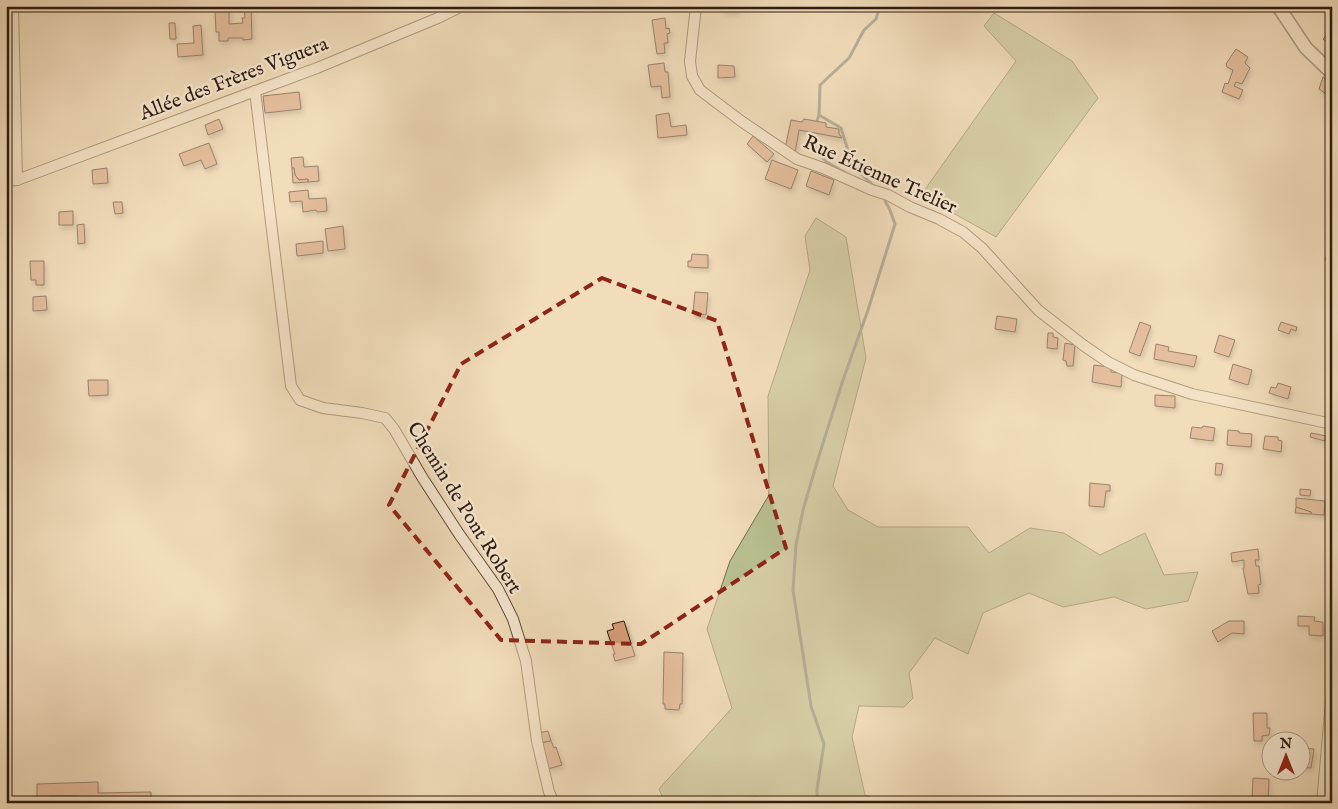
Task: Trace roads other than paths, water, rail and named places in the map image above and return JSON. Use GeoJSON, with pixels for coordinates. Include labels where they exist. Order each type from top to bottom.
{"type":"FeatureCollection","features":[{"type":"Feature","properties":{"kind":"street"},"geometry":{"type":"LineString","coordinates":[[12,180],[13,6]]}},
{"type":"Feature","properties":{"kind":"street","name":"Allée des Frères Viguera"},"geometry":{"type":"LineString","coordinates":[[12,180],[317,68],[462,6]]}},
{"type":"Feature","properties":{"kind":"street","name":"Rue Étienne Trelier"},"geometry":{"type":"LineString","coordinates":[[696,6],[690,61],[692,76],[700,90],[781,149],[797,159],[888,195],[963,232],[982,248],[1038,310],[1058,327],[1108,362],[1134,375],[1192,394],[1332,424]]}},
{"type":"Feature","properties":{"kind":"street"},"geometry":{"type":"LineString","coordinates":[[1278,6],[1306,48],[1332,73]]}},
{"type":"Feature","properties":{"kind":"street","name":"Chemin de Pont Robert"},"geometry":{"type":"LineString","coordinates":[[255,91],[291,386],[300,400],[316,405],[385,418],[394,429],[422,478],[459,534],[498,589],[513,619],[526,661],[537,741],[554,803]]}},
{"type":"Feature","properties":{"kind":"street"},"geometry":{"type":"LineString","coordinates":[[1322,803],[1332,691]]}},
{"type":"Feature","properties":{"kind":"waterway"},"geometry":{"type":"LineString","coordinates":[[875,187],[859,172],[849,154],[841,128],[819,115],[820,85],[849,58],[864,30],[876,19],[880,6]]}},
{"type":"Feature","properties":{"kind":"waterway"},"geometry":{"type":"LineString","coordinates":[[817,121],[819,115]]}},
{"type":"Feature","properties":{"kind":"waterway"},"geometry":{"type":"LineString","coordinates":[[815,141],[818,152],[822,157],[846,173]]}},
{"type":"Feature","properties":{"kind":"waterway"},"geometry":{"type":"LineString","coordinates":[[817,803],[817,789],[824,744],[811,706],[793,590],[796,545],[803,510],[818,459],[895,224],[885,201]]}}]}
